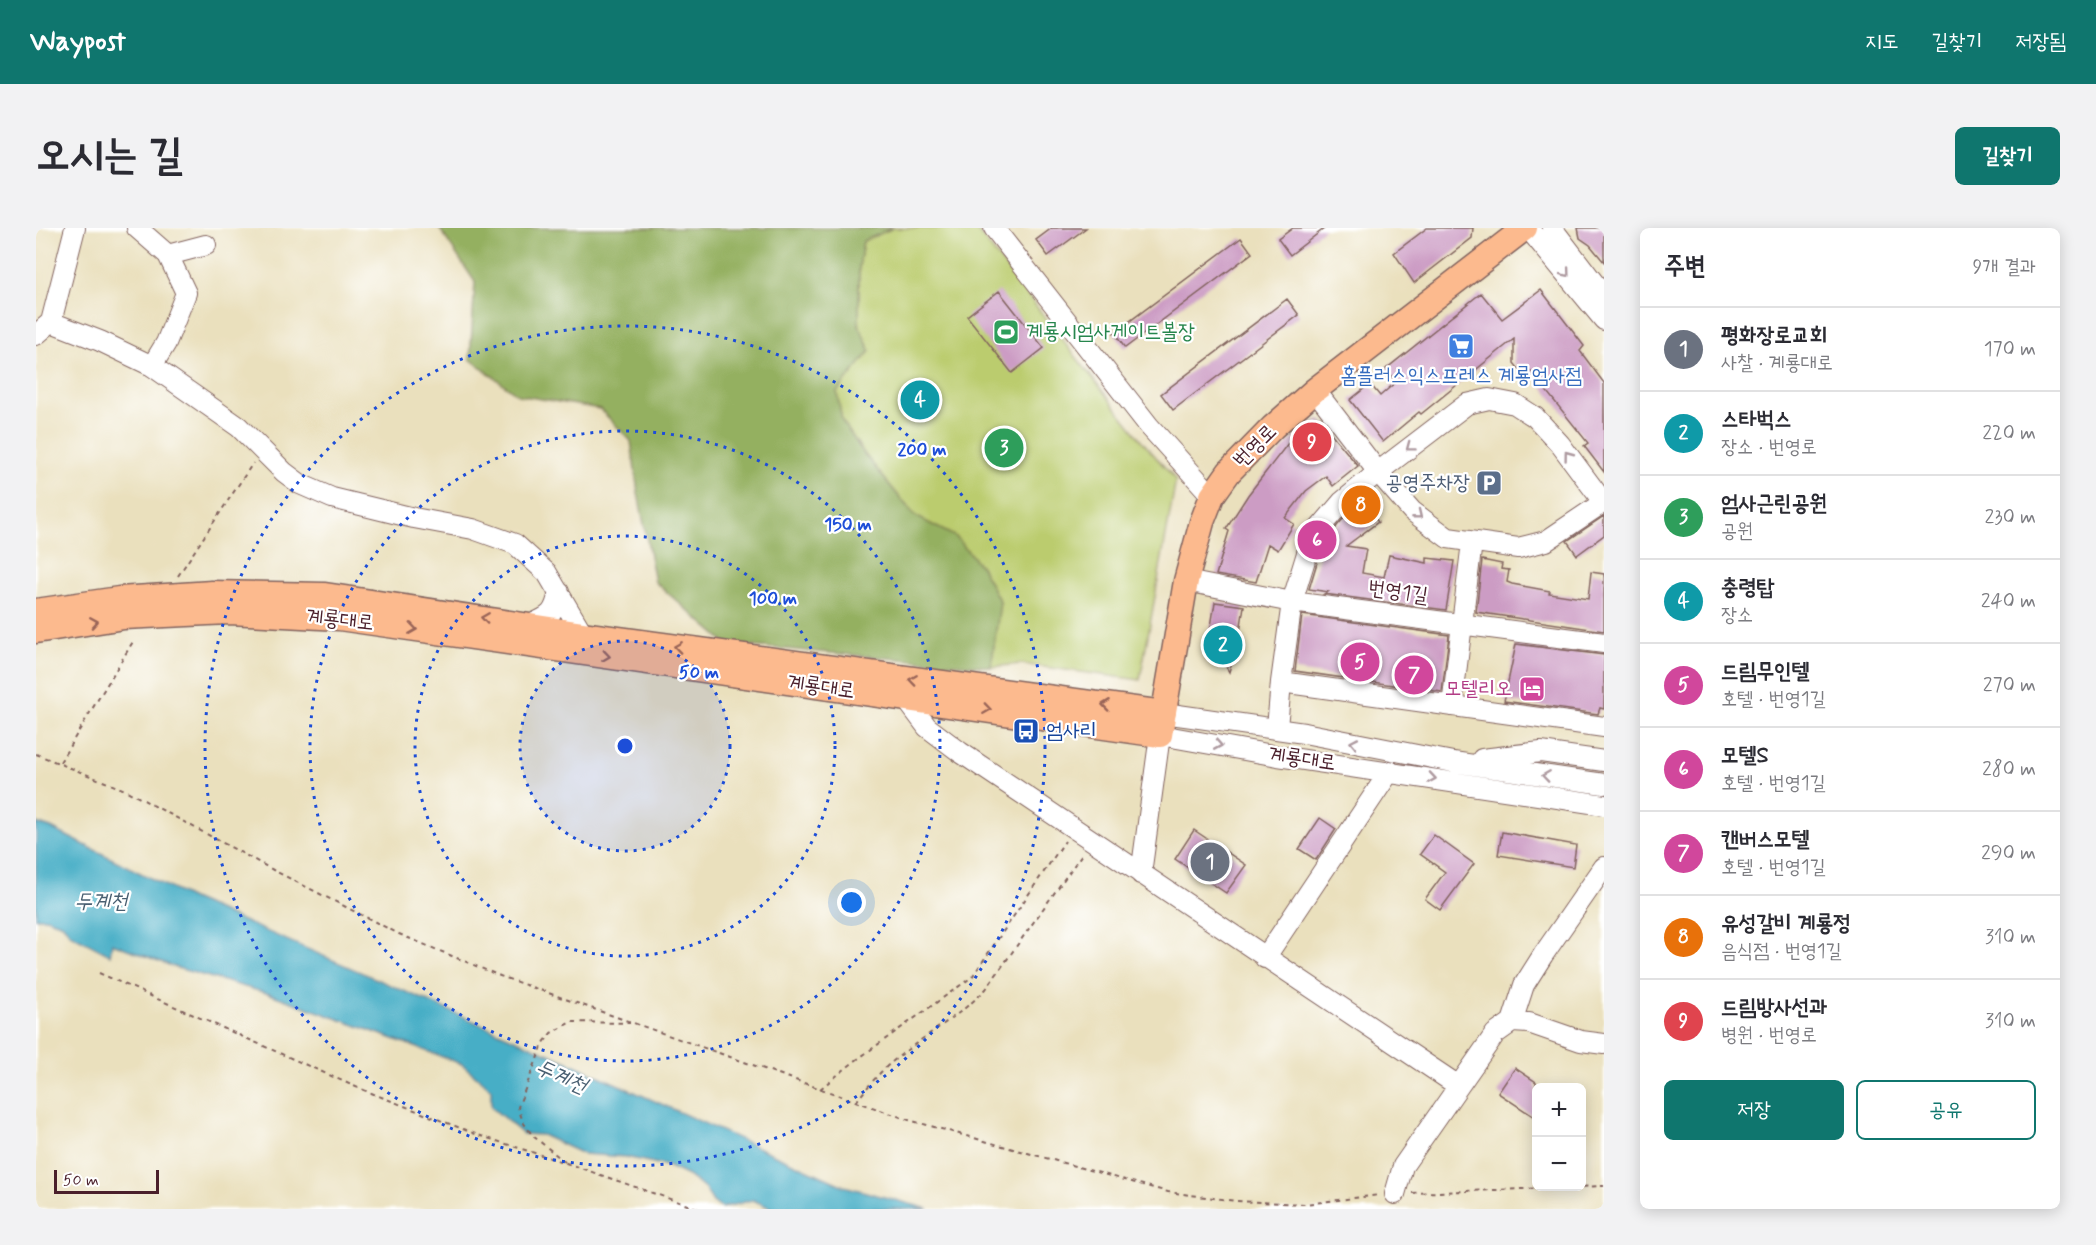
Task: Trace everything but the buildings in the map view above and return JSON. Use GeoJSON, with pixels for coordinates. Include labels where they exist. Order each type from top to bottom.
{"type":"FeatureCollection","features":[{"type":"Feature","properties":{"kind":"main road","name":"번영로"},"geometry":{"type":"LineString","coordinates":[[1162,724],[1186,581],[1202,522],[1212,496],[1229,472],[1273,427],[1315,390],[1527,228]]}},
{"type":"Feature","properties":{"kind":"main road","name":"계룡대로"},"geometry":{"type":"LineString","coordinates":[[36,610],[119,599],[212,593],[325,595],[1162,724]]}},
{"type":"Feature","properties":{"kind":"main road","name":"계룡대로"},"geometry":{"type":"LineString","coordinates":[[36,631],[124,617],[229,612],[339,618],[906,699],[1162,724]]}},
{"type":"Feature","properties":{"kind":"street"},"geometry":{"type":"LineString","coordinates":[[36,335],[51,322],[75,228]]}},
{"type":"Feature","properties":{"kind":"street"},"geometry":{"type":"LineString","coordinates":[[137,228],[168,255],[186,293],[166,343],[152,366]]}},
{"type":"Feature","properties":{"kind":"street"},"geometry":{"type":"LineString","coordinates":[[994,228],[1149,426],[1212,496]]}},
{"type":"Feature","properties":{"kind":"street"},"geometry":{"type":"LineString","coordinates":[[1527,228],[1601,302]]}},
{"type":"Feature","properties":{"kind":"street"},"geometry":{"type":"LineString","coordinates":[[1552,228],[1601,302]]}},
{"type":"Feature","properties":{"kind":"street"},"geometry":{"type":"LineString","coordinates":[[168,255],[206,245]]}},
{"type":"Feature","properties":{"kind":"street"},"geometry":{"type":"LineString","coordinates":[[51,322],[100,341],[152,366],[230,420],[262,448],[284,472],[300,484],[333,498],[414,518],[473,529],[515,544],[547,573],[583,634]]}},
{"type":"Feature","properties":{"kind":"street"},"geometry":{"type":"LineString","coordinates":[[1277,728],[1292,602],[1312,537],[1342,502],[1378,472],[1467,404],[1489,399],[1515,404],[1535,417],[1560,444],[1604,502],[1546,541],[1518,548],[1448,538],[1412,511],[1378,472],[1315,390]]}},
{"type":"Feature","properties":{"kind":"street"},"geometry":{"type":"LineString","coordinates":[[1452,706],[1472,542]]}},
{"type":"Feature","properties":{"kind":"street","name":"번영1길"},"geometry":{"type":"LineString","coordinates":[[1186,581],[1292,602],[1604,643]]}},
{"type":"Feature","properties":{"kind":"street"},"geometry":{"type":"LineString","coordinates":[[530,625],[550,616],[556,607],[559,592]]}},
{"type":"Feature","properties":{"kind":"street"},"geometry":{"type":"LineString","coordinates":[[1281,682],[1604,727]]}},
{"type":"Feature","properties":{"kind":"street"},"geometry":{"type":"LineString","coordinates":[[906,699],[927,727],[960,752],[1457,1085]]}},
{"type":"Feature","properties":{"kind":"street"},"geometry":{"type":"LineString","coordinates":[[1141,874],[1162,724]]}},
{"type":"Feature","properties":{"kind":"street","name":"계룡대로"},"geometry":{"type":"LineString","coordinates":[[1162,724],[1277,728],[1453,762],[1604,784]]}},
{"type":"Feature","properties":{"kind":"street","name":"계룡대로"},"geometry":{"type":"LineString","coordinates":[[1162,724],[1278,756],[1604,804]]}},
{"type":"Feature","properties":{"kind":"street"},"geometry":{"type":"LineString","coordinates":[[1453,762],[1541,752],[1604,761]]}},
{"type":"Feature","properties":{"kind":"street"},"geometry":{"type":"LineString","coordinates":[[1265,958],[1390,771]]}},
{"type":"Feature","properties":{"kind":"street"},"geometry":{"type":"LineString","coordinates":[[1512,1022],[1524,985],[1604,867]]}},
{"type":"Feature","properties":{"kind":"street"},"geometry":{"type":"LineString","coordinates":[[1395,1194],[1403,1166],[1494,1034],[1512,1022],[1529,1023],[1581,1041],[1604,1044]]}},
{"type":"Feature","properties":{"kind":"path"},"geometry":{"type":"LineString","coordinates":[[178,577],[262,448]]}},
{"type":"Feature","properties":{"kind":"path"},"geometry":{"type":"LineString","coordinates":[[60,762],[134,640]]}},
{"type":"Feature","properties":{"kind":"path"},"geometry":{"type":"LineString","coordinates":[[36,754],[124,790],[399,934],[501,976],[909,1120],[1168,1192],[1236,1201],[1305,1204],[1395,1194],[1604,1186]]}},
{"type":"Feature","properties":{"kind":"path"},"geometry":{"type":"LineString","coordinates":[[820,1089],[972,977],[1073,829]]}},
{"type":"Feature","properties":{"kind":"path"},"geometry":{"type":"LineString","coordinates":[[856,1102],[872,1081],[896,1058],[970,1005],[986,989],[1092,841]]}},
{"type":"Feature","properties":{"kind":"path"},"geometry":{"type":"LineString","coordinates":[[99,974],[478,1136],[566,1163],[699,1209]]}},
{"type":"Feature","properties":{"kind":"path"},"geometry":{"type":"LineString","coordinates":[[566,1163],[533,1136],[523,1122],[518,1107],[543,1044],[551,1034],[571,1022],[633,1023]]}},
{"type":"Feature","properties":{"kind":"green space"},"geometry":{"type":"Polygon","coordinates":[[[439,228],[893,228],[863,241],[859,267],[859,325],[870,351],[837,392],[842,421],[865,455],[915,516],[956,537],[981,567],[1000,602],[991,667],[727,644],[655,582],[638,493],[631,441],[600,409],[518,395],[470,359],[475,282],[439,228]]]}},
{"type":"Feature","properties":{"kind":"green space"},"geometry":{"type":"Polygon","coordinates":[[[893,228],[975,228],[1142,441],[1176,480],[1140,680],[1021,664],[991,667],[1000,602],[981,567],[956,537],[915,516],[865,455],[842,421],[836,392],[870,351],[859,325],[859,267],[863,241],[893,228]]]}},
{"type":"Feature","properties":{"kind":"water","name":"두계천"},"geometry":{"type":"Polygon","coordinates":[[[36,823],[51,828],[192,899],[570,1063],[844,1186],[928,1209],[773,1209],[753,1200],[721,1208],[713,1202],[705,1189],[688,1176],[667,1166],[626,1157],[583,1154],[542,1135],[523,1134],[491,1107],[491,1089],[462,1064],[270,994],[177,968],[112,943],[110,955],[70,934],[63,924],[46,918],[36,918],[36,823]]]}},
{"type":"Feature","properties":{"kind":"place","name":"계룡시엄사게이트볼장"},"geometry":{"type":"Point","coordinates":[1006,332]}},
{"type":"Feature","properties":{"kind":"place","name":"홈플러스익스프레스 계룡엄사점"},"geometry":{"type":"Point","coordinates":[1461,346]}},
{"type":"Feature","properties":{"kind":"place","name":"충령탑"},"geometry":{"type":"Point","coordinates":[920,400]}},
{"type":"Feature","properties":{"kind":"place","name":"드림방사선과"},"geometry":{"type":"Point","coordinates":[1312,442]}},
{"type":"Feature","properties":{"kind":"place","name":"엄사근린공원"},"geometry":{"type":"Point","coordinates":[1004,448]}},
{"type":"Feature","properties":{"kind":"place","name":"공영주차장"},"geometry":{"type":"Point","coordinates":[1489,483]}},
{"type":"Feature","properties":{"kind":"place","name":"유성갈비 계룡정"},"geometry":{"type":"Point","coordinates":[1361,505]}},
{"type":"Feature","properties":{"kind":"place","name":"모텔S"},"geometry":{"type":"Point","coordinates":[1317,540]}},
{"type":"Feature","properties":{"kind":"place","name":"스타벅스"},"geometry":{"type":"Point","coordinates":[1223,645]}},
{"type":"Feature","properties":{"kind":"place","name":"드림무인텔"},"geometry":{"type":"Point","coordinates":[1360,662]}},
{"type":"Feature","properties":{"kind":"place","name":"캔버스모텔"},"geometry":{"type":"Point","coordinates":[1414,675]}},
{"type":"Feature","properties":{"kind":"place","name":"모텔리오"},"geometry":{"type":"Point","coordinates":[1532,689]}},
{"type":"Feature","properties":{"kind":"place","name":"엄사리"},"geometry":{"type":"Point","coordinates":[1026,731]}},
{"type":"Feature","properties":{"kind":"place","name":"평화장로교회"},"geometry":{"type":"Point","coordinates":[1210,862]}}]}
